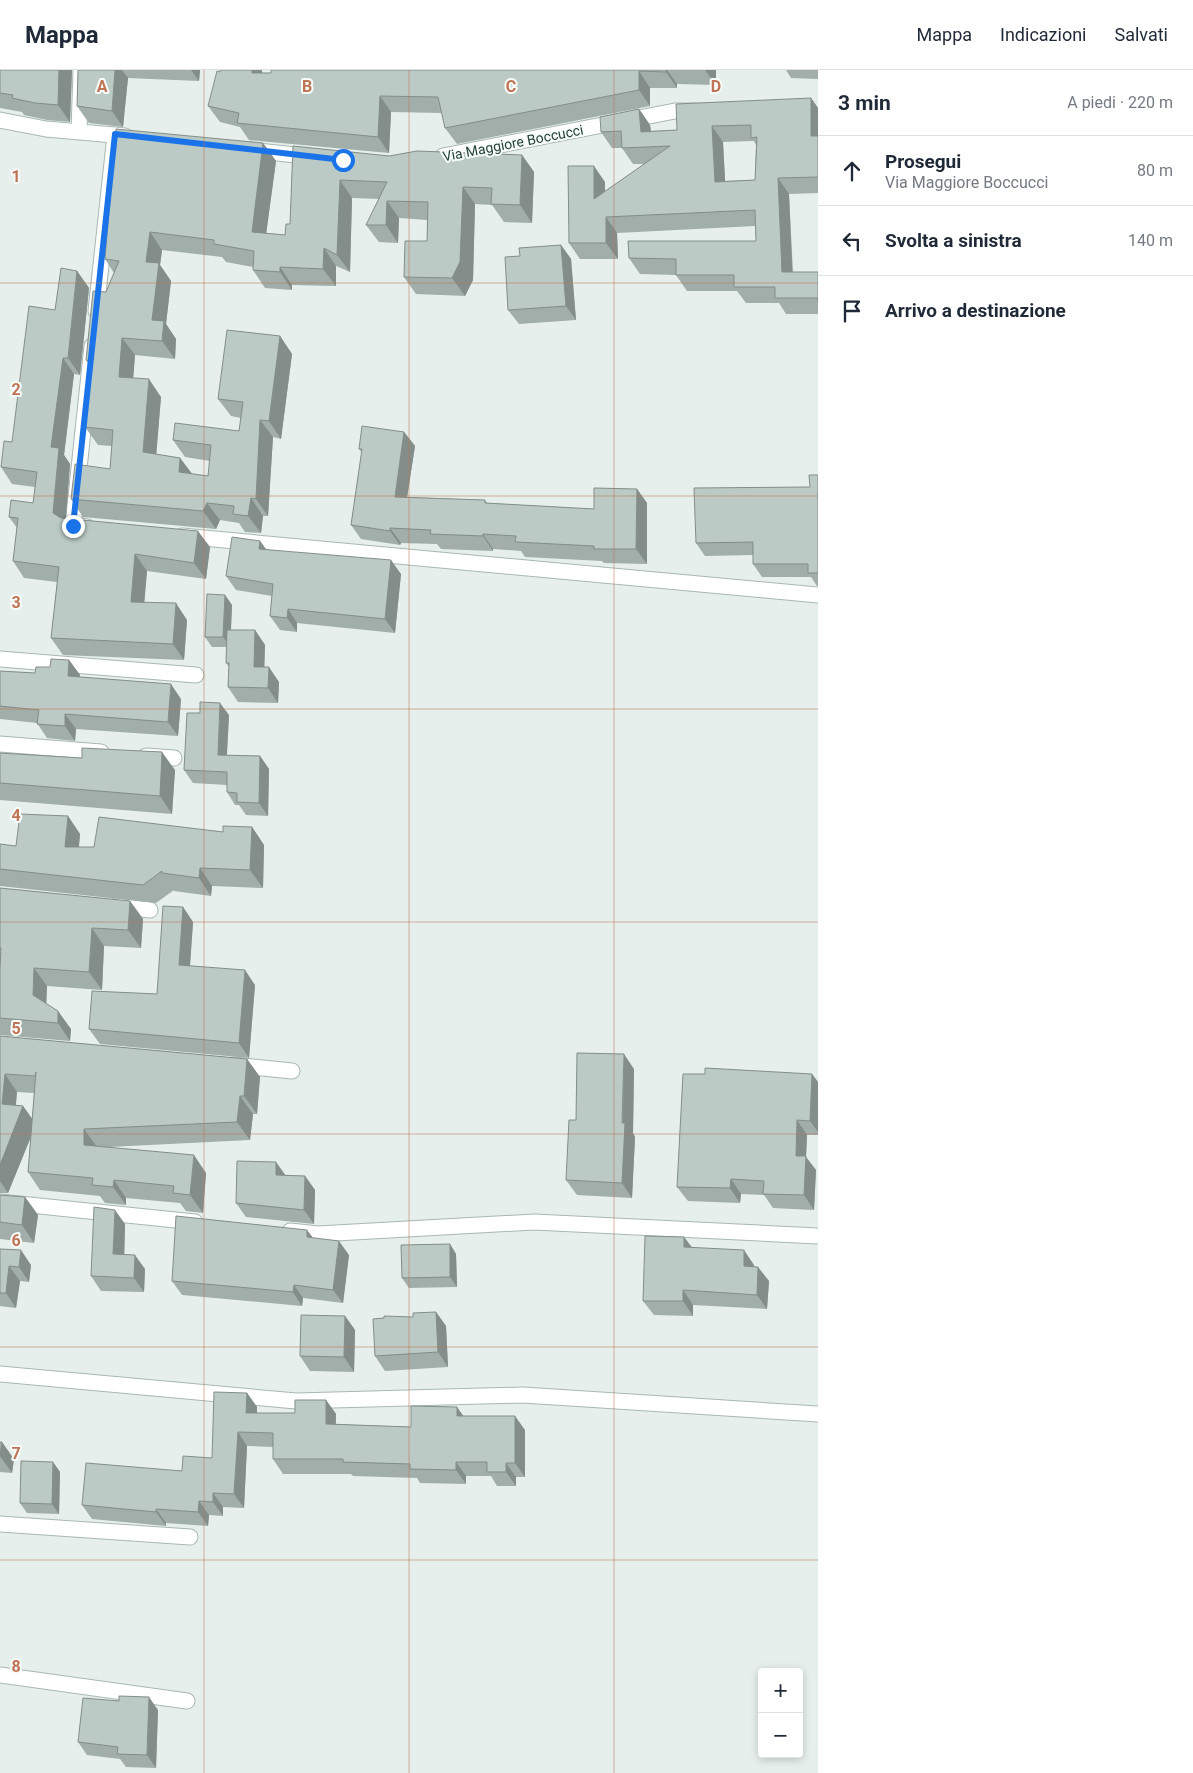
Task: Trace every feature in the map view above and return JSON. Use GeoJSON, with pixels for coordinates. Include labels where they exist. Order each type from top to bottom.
{"type":"FeatureCollection","features":[{"type":"Feature","properties":{"kind":"street"},"geometry":{"type":"LineString","coordinates":[[79,132],[81,70]]}},
{"type":"Feature","properties":{"kind":"street","name":"Via Maggiore Boccucci"},"geometry":{"type":"LineString","coordinates":[[431,158],[675,111],[713,110]]}},
{"type":"Feature","properties":{"kind":"street"},"geometry":{"type":"LineString","coordinates":[[0,120],[46,129],[144,138]]}},
{"type":"Feature","properties":{"kind":"street"},"geometry":{"type":"LineString","coordinates":[[103,528],[73,526],[115,134]]}},
{"type":"Feature","properties":{"kind":"street"},"geometry":{"type":"LineString","coordinates":[[234,148],[333,159]]}},
{"type":"Feature","properties":{"kind":"street"},"geometry":{"type":"LineString","coordinates":[[163,534],[818,595]]}},
{"type":"Feature","properties":{"kind":"street"},"geometry":{"type":"LineString","coordinates":[[0,659],[196,675]]}},
{"type":"Feature","properties":{"kind":"street"},"geometry":{"type":"LineString","coordinates":[[0,744],[116,753]]}},
{"type":"Feature","properties":{"kind":"street"},"geometry":{"type":"LineString","coordinates":[[135,755],[174,758]]}},
{"type":"Feature","properties":{"kind":"street"},"geometry":{"type":"LineString","coordinates":[[103,905],[150,910]]}},
{"type":"Feature","properties":{"kind":"street"},"geometry":{"type":"LineString","coordinates":[[214,1064],[292,1071]]}},
{"type":"Feature","properties":{"kind":"street"},"geometry":{"type":"LineString","coordinates":[[0,1202],[209,1223]]}},
{"type":"Feature","properties":{"kind":"street"},"geometry":{"type":"LineString","coordinates":[[278,1230],[318,1234],[534,1222],[818,1236]]}},
{"type":"Feature","properties":{"kind":"street"},"geometry":{"type":"LineString","coordinates":[[0,1374],[296,1400],[523,1395],[818,1414]]}},
{"type":"Feature","properties":{"kind":"street"},"geometry":{"type":"LineString","coordinates":[[0,1524],[190,1538]]}},
{"type":"Feature","properties":{"kind":"street"},"geometry":{"type":"LineString","coordinates":[[0,1675],[186,1701]]}},
{"type":"Feature","properties":{"kind":"building"},"geometry":{"type":"Polygon","coordinates":[[[0,70],[59,70],[58,105],[35,103],[12,98],[13,95],[0,93],[0,70]]]}},
{"type":"Feature","properties":{"kind":"building"},"geometry":{"type":"Polygon","coordinates":[[[78,70],[115,70],[112,111],[77,106],[78,70]]]}},
{"type":"Feature","properties":{"kind":"building"},"geometry":{"type":"Polygon","coordinates":[[[220,70],[252,70],[252,73],[271,73],[271,70],[666,70],[666,72],[639,71],[639,90],[445,128],[438,97],[380,96],[378,137],[237,123],[239,113],[208,106],[217,71],[220,72],[220,70]]]}},
{"type":"Feature","properties":{"kind":"building"},"geometry":{"type":"Polygon","coordinates":[[[811,98],[811,136],[818,136],[818,177],[778,178],[782,272],[818,272],[818,298],[775,298],[775,287],[734,287],[734,275],[676,275],[676,259],[629,258],[628,241],[756,241],[755,210],[606,217],[606,243],[569,243],[568,166],[594,166],[594,199],[670,146],[622,148],[621,131],[601,132],[600,117],[639,109],[641,132],[677,130],[676,104],[811,98]],[[751,125],[712,126],[715,182],[755,180],[757,137],[751,138],[751,125]]]}},
{"type":"Feature","properties":{"kind":"building"},"geometry":{"type":"Polygon","coordinates":[[[116,129],[263,143],[252,232],[285,235],[286,224],[290,224],[293,146],[389,156],[417,151],[522,155],[520,205],[491,204],[492,188],[463,187],[460,262],[452,278],[404,277],[405,241],[427,241],[428,202],[387,201],[386,225],[366,225],[387,182],[340,180],[337,255],[324,248],[323,269],[280,267],[280,272],[253,270],[254,251],[214,244],[214,240],[150,232],[146,262],[159,263],[152,320],[164,321],[162,341],[122,338],[119,377],[149,379],[143,452],[180,458],[179,472],[208,476],[211,445],[173,440],[175,423],[239,431],[243,402],[218,399],[227,330],[280,336],[269,421],[260,420],[256,499],[251,498],[248,516],[233,514],[234,506],[207,503],[203,511],[71,499],[75,464],[110,469],[113,430],[85,427],[91,361],[86,360],[93,291],[106,292],[119,261],[105,259],[116,129]]]}},
{"type":"Feature","properties":{"kind":"building"},"geometry":{"type":"Polygon","coordinates":[[[561,245],[566,306],[508,310],[505,257],[520,256],[519,248],[561,245]]]}},
{"type":"Feature","properties":{"kind":"building"},"geometry":{"type":"Polygon","coordinates":[[[61,268],[77,271],[68,358],[63,358],[51,447],[59,448],[53,513],[61,518],[198,531],[194,563],[135,554],[131,602],[176,603],[173,644],[51,638],[59,567],[13,561],[18,518],[9,517],[11,500],[33,503],[37,472],[1,467],[4,441],[12,442],[29,306],[55,310],[61,268]]]}},
{"type":"Feature","properties":{"kind":"building"},"geometry":{"type":"Polygon","coordinates":[[[362,426],[404,432],[395,497],[485,500],[485,503],[594,509],[594,488],[637,489],[636,549],[594,549],[594,546],[515,542],[516,536],[430,534],[431,530],[390,528],[390,531],[351,525],[362,449],[359,449],[362,426]]]}},
{"type":"Feature","properties":{"kind":"building"},"geometry":{"type":"Polygon","coordinates":[[[809,475],[818,475],[818,573],[808,573],[808,564],[753,564],[753,542],[696,543],[694,488],[810,487],[809,475]]]}},
{"type":"Feature","properties":{"kind":"building"},"geometry":{"type":"Polygon","coordinates":[[[232,537],[260,541],[259,549],[391,560],[385,619],[288,609],[287,618],[270,616],[273,584],[226,576],[232,537]]]}},
{"type":"Feature","properties":{"kind":"building"},"geometry":{"type":"Polygon","coordinates":[[[207,594],[225,595],[223,637],[205,637],[207,594]]]}},
{"type":"Feature","properties":{"kind":"building"},"geometry":{"type":"Polygon","coordinates":[[[227,630],[255,630],[254,667],[269,667],[268,688],[228,687],[229,663],[226,663],[227,630]]]}},
{"type":"Feature","properties":{"kind":"building"},"geometry":{"type":"Polygon","coordinates":[[[51,659],[69,660],[68,676],[171,684],[168,722],[65,714],[65,726],[37,724],[39,710],[0,706],[0,671],[35,673],[36,667],[50,667],[51,659]]]}},
{"type":"Feature","properties":{"kind":"building"},"geometry":{"type":"Polygon","coordinates":[[[200,702],[220,703],[218,755],[260,756],[259,803],[237,802],[237,793],[227,792],[227,772],[184,770],[187,713],[200,713],[200,702]]]}},
{"type":"Feature","properties":{"kind":"building"},"geometry":{"type":"Polygon","coordinates":[[[82,748],[162,752],[160,796],[0,783],[0,753],[82,758],[82,748]]]}},
{"type":"Feature","properties":{"kind":"building"},"geometry":{"type":"Polygon","coordinates":[[[20,814],[68,816],[65,847],[94,847],[99,817],[223,832],[223,826],[252,827],[250,870],[200,868],[199,878],[162,873],[162,871],[143,885],[0,869],[0,844],[16,846],[20,814]]]}},
{"type":"Feature","properties":{"kind":"building"},"geometry":{"type":"Polygon","coordinates":[[[0,888],[130,901],[128,930],[92,928],[89,972],[34,968],[33,995],[58,1011],[58,1023],[0,1018],[0,888]]]}},
{"type":"Feature","properties":{"kind":"building"},"geometry":{"type":"Polygon","coordinates":[[[163,906],[183,907],[179,965],[245,970],[239,1043],[89,1029],[92,991],[157,994],[163,906]]]}},
{"type":"Feature","properties":{"kind":"building"},"geometry":{"type":"Polygon","coordinates":[[[0,1036],[247,1059],[244,1096],[240,1096],[237,1122],[84,1129],[84,1145],[194,1155],[190,1195],[173,1193],[174,1186],[114,1180],[113,1187],[92,1185],[93,1178],[28,1172],[36,1072],[35,1076],[5,1074],[2,1104],[23,1106],[0,1165],[0,1036]]]}},
{"type":"Feature","properties":{"kind":"building"},"geometry":{"type":"Polygon","coordinates":[[[577,1053],[624,1054],[622,1123],[625,1123],[622,1183],[566,1180],[569,1120],[576,1120],[577,1053]]]}},
{"type":"Feature","properties":{"kind":"building"},"geometry":{"type":"Polygon","coordinates":[[[705,1068],[812,1074],[810,1121],[797,1120],[796,1156],[806,1156],[804,1195],[763,1194],[764,1181],[731,1179],[730,1188],[677,1187],[683,1074],[705,1074],[705,1068]]]}},
{"type":"Feature","properties":{"kind":"building"},"geometry":{"type":"Polygon","coordinates":[[[237,1161],[276,1162],[276,1175],[305,1176],[304,1210],[236,1203],[237,1161]]]}},
{"type":"Feature","properties":{"kind":"building"},"geometry":{"type":"Polygon","coordinates":[[[0,1195],[25,1197],[22,1225],[0,1222],[0,1195]]]}},
{"type":"Feature","properties":{"kind":"building"},"geometry":{"type":"Polygon","coordinates":[[[94,1207],[115,1210],[113,1254],[135,1255],[134,1278],[91,1276],[94,1207]]]}},
{"type":"Feature","properties":{"kind":"building"},"geometry":{"type":"Polygon","coordinates":[[[176,1216],[307,1230],[307,1237],[339,1241],[333,1290],[294,1285],[293,1292],[172,1281],[176,1216]]]}},
{"type":"Feature","properties":{"kind":"building"},"geometry":{"type":"Polygon","coordinates":[[[645,1236],[684,1237],[684,1247],[744,1250],[744,1266],[758,1267],[757,1295],[683,1290],[683,1301],[643,1301],[645,1236]]]}},
{"type":"Feature","properties":{"kind":"building"},"geometry":{"type":"Polygon","coordinates":[[[450,1244],[450,1277],[402,1278],[401,1245],[450,1244]]]}},
{"type":"Feature","properties":{"kind":"building"},"geometry":{"type":"Polygon","coordinates":[[[0,1249],[21,1250],[19,1267],[9,1266],[6,1293],[0,1293],[0,1249]]]}},
{"type":"Feature","properties":{"kind":"building"},"geometry":{"type":"Polygon","coordinates":[[[436,1312],[438,1352],[375,1356],[373,1319],[384,1318],[384,1316],[413,1317],[413,1313],[436,1312]]]}},
{"type":"Feature","properties":{"kind":"building"},"geometry":{"type":"Polygon","coordinates":[[[301,1315],[345,1316],[344,1357],[300,1356],[301,1315]]]}},
{"type":"Feature","properties":{"kind":"building"},"geometry":{"type":"Polygon","coordinates":[[[214,1392],[247,1393],[246,1413],[295,1413],[295,1400],[326,1400],[326,1424],[411,1427],[411,1406],[457,1407],[457,1416],[515,1416],[515,1463],[506,1463],[506,1472],[487,1472],[487,1462],[456,1462],[456,1470],[410,1469],[410,1464],[343,1462],[343,1459],[273,1459],[273,1433],[238,1432],[234,1494],[213,1493],[213,1502],[199,1501],[198,1512],[156,1509],[156,1512],[82,1505],[86,1463],[182,1471],[183,1456],[212,1458],[214,1392]]]}},
{"type":"Feature","properties":{"kind":"building"},"geometry":{"type":"Polygon","coordinates":[[[21,1461],[53,1462],[52,1504],[20,1503],[21,1461]]]}},
{"type":"Feature","properties":{"kind":"building"},"geometry":{"type":"Polygon","coordinates":[[[119,1696],[149,1697],[147,1755],[117,1754],[118,1747],[78,1742],[83,1698],[119,1701],[119,1696]]]}},
{"type":"Feature","properties":{"kind":"route"},"geometry":{"type":"LineString","coordinates":[[73,526],[115,134],[343,160]]}}]}
